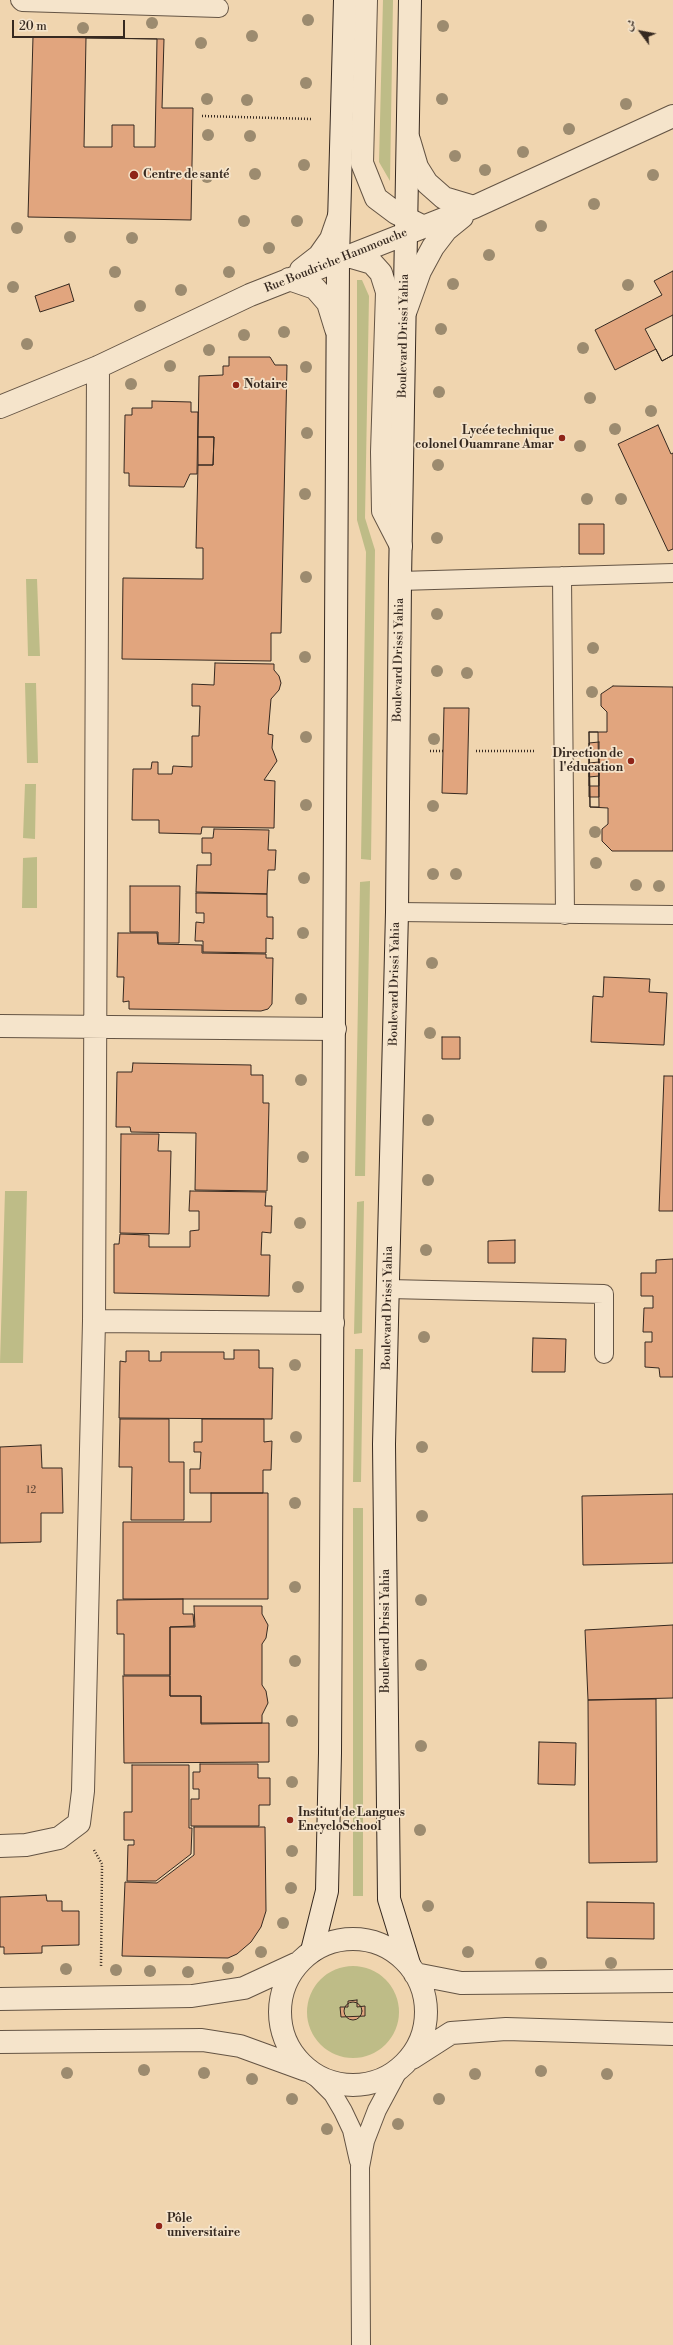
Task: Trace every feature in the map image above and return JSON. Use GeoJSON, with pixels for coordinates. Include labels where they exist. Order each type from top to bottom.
{"type":"FeatureCollection","features":[{"type":"Feature","properties":{"kind":"street"},"geometry":{"type":"LineString","coordinates":[[312,2074],[298,2062],[286,2044],[279,2024],[280,2003],[285,1982],[304,1957],[327,1891],[328,1872],[335,1029],[338,335],[343,258],[340,212],[345,0]]}},
{"type":"Feature","properties":{"kind":"street"},"geometry":{"type":"LineString","coordinates":[[366,0],[362,163],[376,198],[411,226]]}},
{"type":"Feature","properties":{"kind":"street","name":"Boulevard Drissi Yahia"},"geometry":{"type":"LineString","coordinates":[[404,2064],[420,2042],[426,2023],[426,2001],[420,1982],[412,1969],[389,1899],[384,1444],[389,1290],[397,912],[400,580],[405,312],[411,226],[407,134],[410,0]]}},
{"type":"Feature","properties":{"kind":"street","name":"Rue Boudriche Hammouche"},"geometry":{"type":"LineString","coordinates":[[0,407],[98,367],[289,279],[343,258],[411,226],[474,207],[673,116]]}},
{"type":"Feature","properties":{"kind":"street"},"geometry":{"type":"LineString","coordinates":[[407,134],[417,167],[427,183],[444,198],[474,207]]}},
{"type":"Feature","properties":{"kind":"street"},"geometry":{"type":"LineString","coordinates":[[405,312],[420,271],[433,247],[446,230],[474,207]]}},
{"type":"Feature","properties":{"kind":"street"},"geometry":{"type":"LineString","coordinates":[[289,279],[319,256],[331,239],[340,212]]}},
{"type":"Feature","properties":{"kind":"street"},"geometry":{"type":"LineString","coordinates":[[343,258],[372,263],[381,273],[387,292],[382,452],[383,511],[401,546]]}},
{"type":"Feature","properties":{"kind":"street"},"geometry":{"type":"LineString","coordinates":[[289,279],[316,288],[328,303],[338,335]]}},
{"type":"Feature","properties":{"kind":"street"},"geometry":{"type":"LineString","coordinates":[[0,1846],[26,1845],[59,1838],[79,1823],[83,1791],[94,1321],[98,367]]}},
{"type":"Feature","properties":{"kind":"street"},"geometry":{"type":"LineString","coordinates":[[0,1026],[335,1029]]}},
{"type":"Feature","properties":{"kind":"street"},"geometry":{"type":"LineString","coordinates":[[94,1321],[333,1323]]}},
{"type":"Feature","properties":{"kind":"street"},"geometry":{"type":"LineString","coordinates":[[0,1999],[192,1996],[218,1993],[244,1988],[304,1957],[331,1941],[352,1938],[373,1941],[393,1950],[412,1969],[461,1983],[673,1981]]}},
{"type":"Feature","properties":{"kind":"street"},"geometry":{"type":"LineString","coordinates":[[0,2042],[202,2040],[240,2046],[333,2083],[354,2086],[374,2083],[451,2032],[506,2029],[673,2034]]}},
{"type":"Feature","properties":{"kind":"lane"},"geometry":{"type":"LineString","coordinates":[[20,0],[22,2],[218,8]]}},
{"type":"Feature","properties":{"kind":"lane"},"geometry":{"type":"LineString","coordinates":[[400,580],[673,573]]}},
{"type":"Feature","properties":{"kind":"lane"},"geometry":{"type":"LineString","coordinates":[[562,576],[565,915]]}},
{"type":"Feature","properties":{"kind":"lane"},"geometry":{"type":"LineString","coordinates":[[397,912],[673,915]]}},
{"type":"Feature","properties":{"kind":"lane"},"geometry":{"type":"LineString","coordinates":[[389,1290],[604,1294],[604,1354]]}},
{"type":"Feature","properties":{"kind":"lane"},"geometry":{"type":"LineString","coordinates":[[361,2345],[360,2168],[365,2141],[377,2110],[404,2064]]}},
{"type":"Feature","properties":{"kind":"lane"},"geometry":{"type":"LineString","coordinates":[[312,2074],[333,2094],[343,2111],[352,2130],[360,2168]]}},
{"type":"Feature","properties":{"kind":"path"},"geometry":{"type":"LineString","coordinates":[[202,116],[300,119]]}},
{"type":"Feature","properties":{"kind":"path"},"geometry":{"type":"LineString","coordinates":[[476,751],[564,751]]}},
{"type":"Feature","properties":{"kind":"path"},"geometry":{"type":"LineString","coordinates":[[79,1823],[102,1864],[100,1997]]}},
{"type":"Feature","properties":{"kind":"shaded area"},"geometry":{"type":"Polygon","coordinates":[[[383,0],[393,0],[390,181],[379,162],[383,0]]]}},
{"type":"Feature","properties":{"kind":"shaded area"},"geometry":{"type":"Polygon","coordinates":[[[357,280],[362,280],[369,296],[365,518],[375,550],[371,860],[361,859],[366,552],[357,520],[357,280]]]}},
{"type":"Feature","properties":{"kind":"shaded area"},"geometry":{"type":"Polygon","coordinates":[[[26,579],[37,579],[40,656],[28,656],[26,579]]]}},
{"type":"Feature","properties":{"kind":"shaded area"},"geometry":{"type":"Polygon","coordinates":[[[25,683],[36,683],[38,763],[27,763],[25,683]]]}},
{"type":"Feature","properties":{"kind":"shaded area"},"geometry":{"type":"Polygon","coordinates":[[[25,784],[36,784],[35,839],[23,838],[25,784]]]}},
{"type":"Feature","properties":{"kind":"shaded area"},"geometry":{"type":"Polygon","coordinates":[[[37,857],[37,908],[22,908],[23,858],[37,857]]]}},
{"type":"Feature","properties":{"kind":"shaded area"},"geometry":{"type":"Polygon","coordinates":[[[370,881],[365,1176],[355,1176],[360,882],[370,881]]]}},
{"type":"Feature","properties":{"kind":"shaded area"},"geometry":{"type":"Polygon","coordinates":[[[5,1191],[27,1191],[23,1363],[0,1363],[5,1191]]]}},
{"type":"Feature","properties":{"kind":"shaded area"},"geometry":{"type":"Polygon","coordinates":[[[364,1201],[362,1333],[354,1334],[357,1202],[364,1201]]]}},
{"type":"Feature","properties":{"kind":"shaded area"},"geometry":{"type":"Polygon","coordinates":[[[355,1349],[363,1349],[361,1482],[353,1482],[355,1349]]]}},
{"type":"Feature","properties":{"kind":"shaded area"},"geometry":{"type":"Polygon","coordinates":[[[353,1508],[363,1508],[363,1896],[353,1896],[353,1508]]]}},
{"type":"Feature","properties":{"kind":"shaded area"},"geometry":{"type":"Polygon","coordinates":[[[353,1966],[362,1967],[379,1974],[391,1986],[398,2003],[398,2021],[391,2038],[379,2050],[362,2057],[353,2058],[344,2057],[327,2050],[315,2038],[308,2021],[307,2012],[308,2003],[315,1986],[327,1974],[344,1967],[353,1966]]]}},
{"type":"Feature","properties":{"kind":"building"},"geometry":{"type":"Polygon","coordinates":[[[33,37],[164,39],[162,108],[193,108],[191,220],[28,217],[33,37]]]}},
{"type":"Feature","properties":{"kind":"building"},"geometry":{"type":"Polygon","coordinates":[[[86,38],[157,39],[155,147],[134,147],[134,125],[112,125],[112,147],[84,147],[86,38]]]}},
{"type":"Feature","properties":{"kind":"building"},"geometry":{"type":"Polygon","coordinates":[[[673,271],[673,355],[662,361],[656,349],[615,370],[595,330],[662,295],[654,281],[673,271]]]}},
{"type":"Feature","properties":{"kind":"building"},"geometry":{"type":"Polygon","coordinates":[[[69,284],[74,301],[40,312],[35,296],[69,284]]]}},
{"type":"Feature","properties":{"kind":"building"},"geometry":{"type":"Polygon","coordinates":[[[673,315],[673,355],[662,361],[645,329],[673,315]]]}},
{"type":"Feature","properties":{"kind":"building"},"geometry":{"type":"Polygon","coordinates":[[[229,357],[270,357],[275,365],[287,365],[281,633],[271,633],[271,661],[122,659],[123,578],[203,579],[203,548],[196,548],[198,465],[213,465],[214,437],[198,437],[199,376],[223,375],[223,366],[229,366],[229,357]]]}},
{"type":"Feature","properties":{"kind":"building"},"geometry":{"type":"Polygon","coordinates":[[[152,401],[191,402],[191,412],[198,412],[197,474],[190,474],[184,487],[129,486],[129,473],[124,473],[125,415],[132,415],[132,408],[152,408],[152,401]]]}},
{"type":"Feature","properties":{"kind":"building"},"geometry":{"type":"Polygon","coordinates":[[[658,425],[671,454],[673,453],[673,549],[668,551],[618,444],[658,425]]]}},
{"type":"Feature","properties":{"kind":"building"},"geometry":{"type":"Polygon","coordinates":[[[198,437],[214,437],[213,465],[198,465],[198,437]]]}},
{"type":"Feature","properties":{"kind":"building"},"geometry":{"type":"Polygon","coordinates":[[[579,524],[604,524],[604,554],[579,554],[579,524]]]}},
{"type":"Feature","properties":{"kind":"building"},"geometry":{"type":"Polygon","coordinates":[[[215,663],[274,664],[274,670],[279,676],[281,683],[279,690],[271,699],[268,734],[273,735],[272,748],[277,761],[264,780],[275,781],[274,828],[202,827],[201,834],[159,833],[159,820],[132,820],[133,769],[151,769],[152,762],[158,762],[158,774],[172,774],[173,766],[192,767],[192,736],[199,736],[200,706],[192,706],[192,684],[214,685],[215,663]]]}},
{"type":"Feature","properties":{"kind":"building","name":"Direction de l'éducation"},"geometry":{"type":"Polygon","coordinates":[[[613,686],[673,687],[673,851],[612,851],[602,841],[602,829],[608,824],[608,808],[590,807],[589,732],[607,732],[607,712],[601,706],[601,694],[613,686]]]}},
{"type":"Feature","properties":{"kind":"building"},"geometry":{"type":"Polygon","coordinates":[[[444,708],[469,708],[467,794],[442,793],[444,708]]]}},
{"type":"Feature","properties":{"kind":"building"},"geometry":{"type":"Polygon","coordinates":[[[589,732],[598,732],[599,807],[590,807],[589,732]]]}},
{"type":"Feature","properties":{"kind":"building"},"geometry":{"type":"Polygon","coordinates":[[[599,742],[599,797],[589,797],[589,743],[599,742]]]}},
{"type":"Feature","properties":{"kind":"building"},"geometry":{"type":"Polygon","coordinates":[[[589,753],[599,754],[599,786],[589,786],[589,753]]]}},
{"type":"Feature","properties":{"kind":"building"},"geometry":{"type":"Polygon","coordinates":[[[599,762],[599,776],[589,777],[589,763],[599,762]]]}},
{"type":"Feature","properties":{"kind":"building"},"geometry":{"type":"Polygon","coordinates":[[[214,829],[269,830],[268,850],[276,850],[275,870],[268,870],[267,894],[196,892],[197,865],[211,865],[211,853],[202,853],[202,838],[213,838],[214,829]]]}},
{"type":"Feature","properties":{"kind":"building"},"geometry":{"type":"Polygon","coordinates":[[[130,886],[180,886],[179,943],[158,943],[158,932],[130,932],[130,886]]]}},
{"type":"Feature","properties":{"kind":"building"},"geometry":{"type":"Polygon","coordinates":[[[196,893],[267,894],[267,917],[273,917],[273,939],[266,938],[266,953],[203,952],[203,941],[195,941],[196,922],[204,923],[204,913],[196,913],[196,893]]]}},
{"type":"Feature","properties":{"kind":"building"},"geometry":{"type":"Polygon","coordinates":[[[118,933],[157,933],[158,944],[202,945],[202,953],[266,954],[266,958],[273,958],[272,1004],[268,1009],[261,1011],[129,1009],[129,1001],[123,1002],[124,977],[117,977],[118,933]]]}},
{"type":"Feature","properties":{"kind":"building"},"geometry":{"type":"Polygon","coordinates":[[[604,977],[650,979],[649,992],[667,993],[664,1045],[591,1042],[593,996],[603,997],[604,977]]]}},
{"type":"Feature","properties":{"kind":"building"},"geometry":{"type":"Polygon","coordinates":[[[442,1037],[460,1037],[460,1059],[442,1059],[442,1037]]]}},
{"type":"Feature","properties":{"kind":"building"},"geometry":{"type":"Polygon","coordinates":[[[133,1063],[251,1065],[251,1075],[263,1075],[263,1103],[269,1103],[267,1191],[195,1190],[196,1133],[131,1132],[130,1127],[116,1127],[117,1072],[132,1072],[133,1063]]]}},
{"type":"Feature","properties":{"kind":"building"},"geometry":{"type":"Polygon","coordinates":[[[664,1076],[673,1076],[673,1211],[659,1211],[664,1076]]]}},
{"type":"Feature","properties":{"kind":"building"},"geometry":{"type":"Polygon","coordinates":[[[121,1134],[159,1134],[158,1151],[171,1151],[169,1234],[120,1233],[121,1134]]]}},
{"type":"Feature","properties":{"kind":"building"},"geometry":{"type":"Polygon","coordinates":[[[190,1191],[266,1192],[265,1206],[272,1206],[271,1233],[262,1232],[261,1255],[270,1255],[269,1296],[114,1293],[114,1244],[119,1244],[120,1234],[149,1235],[149,1247],[190,1247],[190,1231],[199,1230],[199,1211],[189,1211],[190,1191]]]}},
{"type":"Feature","properties":{"kind":"building"},"geometry":{"type":"Polygon","coordinates":[[[515,1240],[515,1263],[488,1263],[488,1241],[515,1240]]]}},
{"type":"Feature","properties":{"kind":"building"},"geometry":{"type":"Polygon","coordinates":[[[673,1259],[673,1377],[660,1377],[659,1368],[645,1367],[645,1342],[652,1342],[652,1332],[643,1332],[644,1308],[653,1308],[653,1296],[641,1296],[641,1273],[656,1273],[656,1260],[673,1259]]]}},
{"type":"Feature","properties":{"kind":"building"},"geometry":{"type":"Polygon","coordinates":[[[533,1338],[566,1339],[565,1372],[532,1372],[533,1338]]]}},
{"type":"Feature","properties":{"kind":"building"},"geometry":{"type":"Polygon","coordinates":[[[234,1350],[259,1350],[259,1368],[273,1368],[272,1419],[119,1418],[120,1361],[126,1362],[126,1351],[149,1351],[149,1361],[161,1361],[161,1352],[224,1352],[224,1359],[234,1359],[234,1350]]]}},
{"type":"Feature","properties":{"kind":"building"},"geometry":{"type":"Polygon","coordinates":[[[120,1419],[169,1419],[169,1462],[184,1462],[184,1520],[131,1520],[132,1467],[119,1467],[120,1419]]]}},
{"type":"Feature","properties":{"kind":"building"},"geometry":{"type":"Polygon","coordinates":[[[202,1419],[264,1419],[264,1442],[272,1441],[271,1470],[263,1470],[263,1493],[190,1493],[190,1469],[200,1469],[201,1452],[194,1452],[194,1442],[202,1442],[202,1419]]]}},
{"type":"Feature","properties":{"kind":"building"},"geometry":{"type":"Polygon","coordinates":[[[41,1445],[42,1468],[62,1468],[63,1513],[41,1513],[41,1542],[0,1543],[0,1447],[41,1445]]]}},
{"type":"Feature","properties":{"kind":"building"},"geometry":{"type":"Polygon","coordinates":[[[211,1493],[268,1493],[268,1599],[123,1599],[123,1522],[211,1522],[211,1493]]]}},
{"type":"Feature","properties":{"kind":"building"},"geometry":{"type":"Polygon","coordinates":[[[673,1494],[673,1563],[583,1565],[582,1496],[673,1494]]]}},
{"type":"Feature","properties":{"kind":"building"},"geometry":{"type":"Polygon","coordinates":[[[183,1599],[183,1614],[193,1614],[194,1626],[170,1627],[170,1675],[124,1675],[124,1634],[117,1634],[117,1600],[183,1599]]]}},
{"type":"Feature","properties":{"kind":"building"},"geometry":{"type":"Polygon","coordinates":[[[194,1606],[262,1606],[262,1614],[268,1625],[266,1638],[262,1644],[262,1685],[266,1691],[268,1703],[262,1715],[262,1723],[201,1723],[201,1696],[170,1696],[170,1627],[195,1627],[194,1606]]]}},
{"type":"Feature","properties":{"kind":"building"},"geometry":{"type":"Polygon","coordinates":[[[673,1625],[673,1698],[588,1700],[585,1630],[673,1625]]]}},
{"type":"Feature","properties":{"kind":"building"},"geometry":{"type":"Polygon","coordinates":[[[123,1676],[170,1676],[170,1696],[201,1696],[201,1724],[269,1723],[269,1762],[124,1763],[123,1676]]]}},
{"type":"Feature","properties":{"kind":"building"},"geometry":{"type":"Polygon","coordinates":[[[656,1699],[657,1862],[589,1863],[588,1700],[656,1699]]]}},
{"type":"Feature","properties":{"kind":"building"},"geometry":{"type":"Polygon","coordinates":[[[539,1742],[576,1743],[575,1785],[538,1784],[539,1742]]]}},
{"type":"Feature","properties":{"kind":"building"},"geometry":{"type":"Polygon","coordinates":[[[200,1764],[258,1764],[258,1778],[270,1778],[270,1805],[259,1805],[259,1826],[191,1826],[191,1799],[199,1799],[199,1789],[193,1789],[193,1772],[200,1772],[200,1764]]]}},
{"type":"Feature","properties":{"kind":"building"},"geometry":{"type":"Polygon","coordinates":[[[132,1765],[189,1765],[189,1828],[192,1828],[191,1854],[156,1881],[127,1881],[128,1845],[134,1845],[134,1840],[124,1840],[124,1812],[132,1812],[132,1765]]]}},
{"type":"Feature","properties":{"kind":"building"},"geometry":{"type":"Polygon","coordinates":[[[194,1827],[265,1827],[266,1911],[261,1927],[251,1942],[237,1954],[228,1958],[122,1956],[125,1882],[157,1883],[194,1855],[194,1827]]]}},
{"type":"Feature","properties":{"kind":"building"},"geometry":{"type":"Polygon","coordinates":[[[46,1895],[47,1901],[62,1901],[62,1911],[79,1911],[79,1945],[42,1946],[42,1953],[4,1954],[4,1947],[0,1947],[0,1897],[46,1895]]]}},
{"type":"Feature","properties":{"kind":"building"},"geometry":{"type":"Polygon","coordinates":[[[587,1902],[654,1903],[654,1939],[587,1938],[587,1902]]]}},
{"type":"Feature","properties":{"kind":"building"},"geometry":{"type":"Polygon","coordinates":[[[357,2000],[357,2007],[365,2006],[365,2016],[341,2017],[340,2007],[348,2007],[348,2001],[357,2000]]]}},
{"type":"Feature","properties":{"kind":"building"},"geometry":{"type":"Polygon","coordinates":[[[353,2002],[359,2005],[362,2011],[359,2017],[353,2020],[347,2017],[344,2011],[347,2005],[353,2002]]]}},
{"type":"Feature","properties":{"kind":"place","name":"Centre de santé"},"geometry":{"type":"Point","coordinates":[134,175]}},
{"type":"Feature","properties":{"kind":"place","name":"Notaire"},"geometry":{"type":"Point","coordinates":[236,385]}},
{"type":"Feature","properties":{"kind":"place","name":"Lycée technique colonel Ouamrane Amar"},"geometry":{"type":"Point","coordinates":[562,438]}},
{"type":"Feature","properties":{"kind":"place","name":"Direction de l'éducation"},"geometry":{"type":"Point","coordinates":[631,761]}},
{"type":"Feature","properties":{"kind":"place","name":"Institut de Langues EncycloSchool"},"geometry":{"type":"Point","coordinates":[290,1820]}},
{"type":"Feature","properties":{"kind":"place","name":"Pôle universitaire"},"geometry":{"type":"Point","coordinates":[159,2226]}}]}
